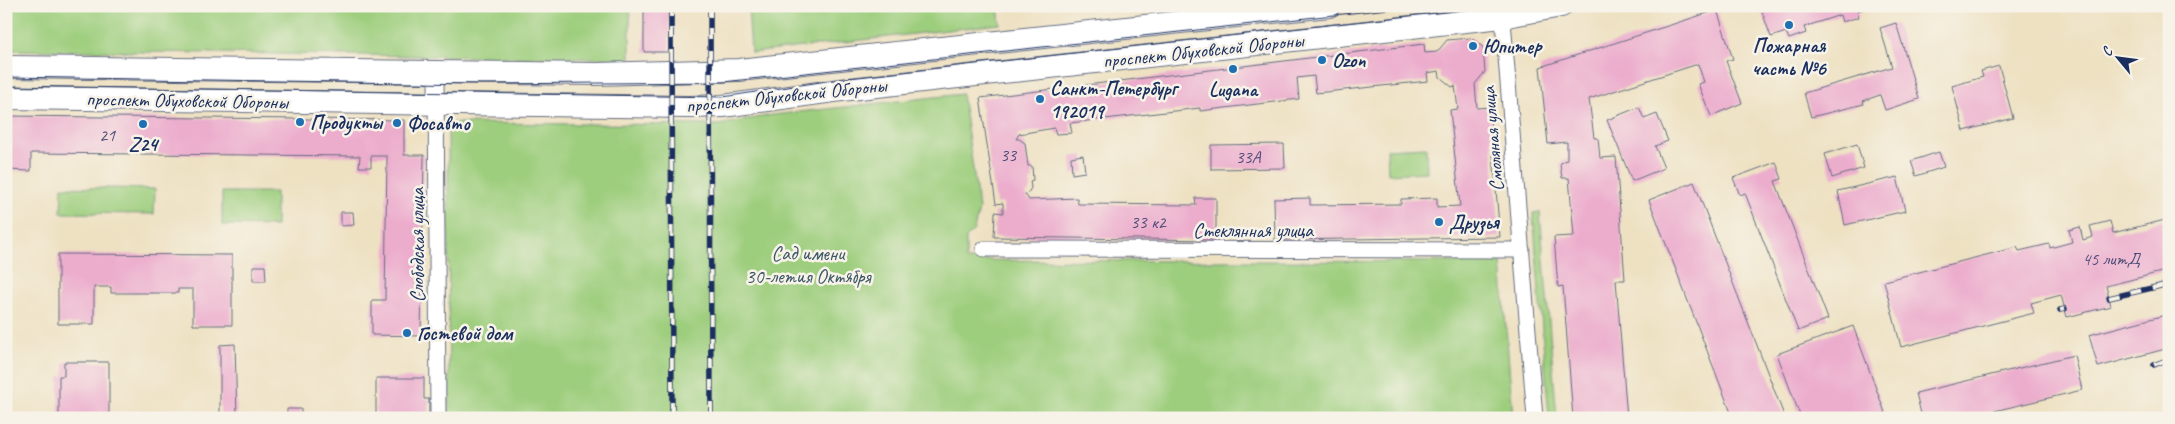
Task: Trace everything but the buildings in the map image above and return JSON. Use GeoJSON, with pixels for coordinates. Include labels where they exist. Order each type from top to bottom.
{"type":"FeatureCollection","features":[{"type":"Feature","properties":{"kind":"main road","name":"проспект Обуховской Обороны"},"geometry":{"type":"LineString","coordinates":[[6,67],[639,74],[739,70],[1329,6]]}},
{"type":"Feature","properties":{"kind":"main road","name":"проспект Обуховской Обороны"},"geometry":{"type":"LineString","coordinates":[[6,98],[723,106],[841,90],[1561,6]]}},
{"type":"Feature","properties":{"kind":"street","name":"Смоляная улица"},"geometry":{"type":"LineString","coordinates":[[1502,12],[1535,418]]}},
{"type":"Feature","properties":{"kind":"street","name":"Слободская улица"},"geometry":{"type":"LineString","coordinates":[[436,73],[438,418]]}},
{"type":"Feature","properties":{"kind":"street","name":"Стеклянная улица"},"geometry":{"type":"LineString","coordinates":[[984,249],[1522,250]]}},
{"type":"Feature","properties":{"kind":"green space"},"geometry":{"type":"Polygon","coordinates":[[[6,6],[630,6],[630,59],[6,50],[6,6]]]}},
{"type":"Feature","properties":{"kind":"green space"},"geometry":{"type":"Polygon","coordinates":[[[748,6],[998,6],[1000,24],[751,53],[748,6]]]}},
{"type":"Feature","properties":{"kind":"green space","name":"Сад имени 30-летия Октября"},"geometry":{"type":"Polygon","coordinates":[[[962,94],[979,209],[974,230],[966,238],[966,260],[1501,262],[1513,418],[449,418],[448,123],[718,125],[772,115],[962,94]]]}},
{"type":"Feature","properties":{"kind":"green space"},"geometry":{"type":"Polygon","coordinates":[[[1426,147],[1427,172],[1388,174],[1387,149],[1426,147]]]}},
{"type":"Feature","properties":{"kind":"green space"},"geometry":{"type":"Polygon","coordinates":[[[62,187],[155,189],[154,214],[61,213],[62,187]]]}},
{"type":"Feature","properties":{"kind":"green space"},"geometry":{"type":"Polygon","coordinates":[[[222,192],[276,192],[276,226],[222,225],[222,192]]]}},
{"type":"Feature","properties":{"kind":"green space"},"geometry":{"type":"Polygon","coordinates":[[[1540,212],[1557,418],[1549,418],[1533,213],[1540,212]]]}},
{"type":"Feature","properties":{"kind":"tram line"},"geometry":{"type":"LineString","coordinates":[[6,77],[481,84],[723,82],[1416,6]]}},
{"type":"Feature","properties":{"kind":"tram line"},"geometry":{"type":"LineString","coordinates":[[6,86],[723,97],[840,79],[1500,6]]}},
{"type":"Feature","properties":{"kind":"railway"},"geometry":{"type":"LineString","coordinates":[[671,6],[672,418]]}},
{"type":"Feature","properties":{"kind":"railway"},"geometry":{"type":"LineString","coordinates":[[710,6],[711,418]]}},
{"type":"Feature","properties":{"kind":"railway"},"geometry":{"type":"LineString","coordinates":[[2109,298],[2169,284]]}},
{"type":"Feature","properties":{"kind":"railway"},"geometry":{"type":"LineString","coordinates":[[2060,310],[2065,309]]}},
{"type":"Feature","properties":{"kind":"railway"},"geometry":{"type":"LineString","coordinates":[[2154,365],[2169,359]]}},
{"type":"Feature","properties":{"kind":"place","name":"Пожарная часть №6"},"geometry":{"type":"Point","coordinates":[1789,25]}},
{"type":"Feature","properties":{"kind":"place","name":"Юпитер"},"geometry":{"type":"Point","coordinates":[1473,46]}},
{"type":"Feature","properties":{"kind":"place","name":"Ozon"},"geometry":{"type":"Point","coordinates":[1322,60]}},
{"type":"Feature","properties":{"kind":"place","name":"Lugana"},"geometry":{"type":"Point","coordinates":[1233,69]}},
{"type":"Feature","properties":{"kind":"place","name":"Санкт-Петербург 192019"},"geometry":{"type":"Point","coordinates":[1040,99]}},
{"type":"Feature","properties":{"kind":"place","name":"Продукты"},"geometry":{"type":"Point","coordinates":[300,122]}},
{"type":"Feature","properties":{"kind":"place","name":"Фосавто"},"geometry":{"type":"Point","coordinates":[397,123]}},
{"type":"Feature","properties":{"kind":"place","name":"Z24"},"geometry":{"type":"Point","coordinates":[143,124]}},
{"type":"Feature","properties":{"kind":"place","name":"Друзья"},"geometry":{"type":"Point","coordinates":[1439,222]}},
{"type":"Feature","properties":{"kind":"place","name":"Гостевой дом"},"geometry":{"type":"Point","coordinates":[407,333]}}]}
